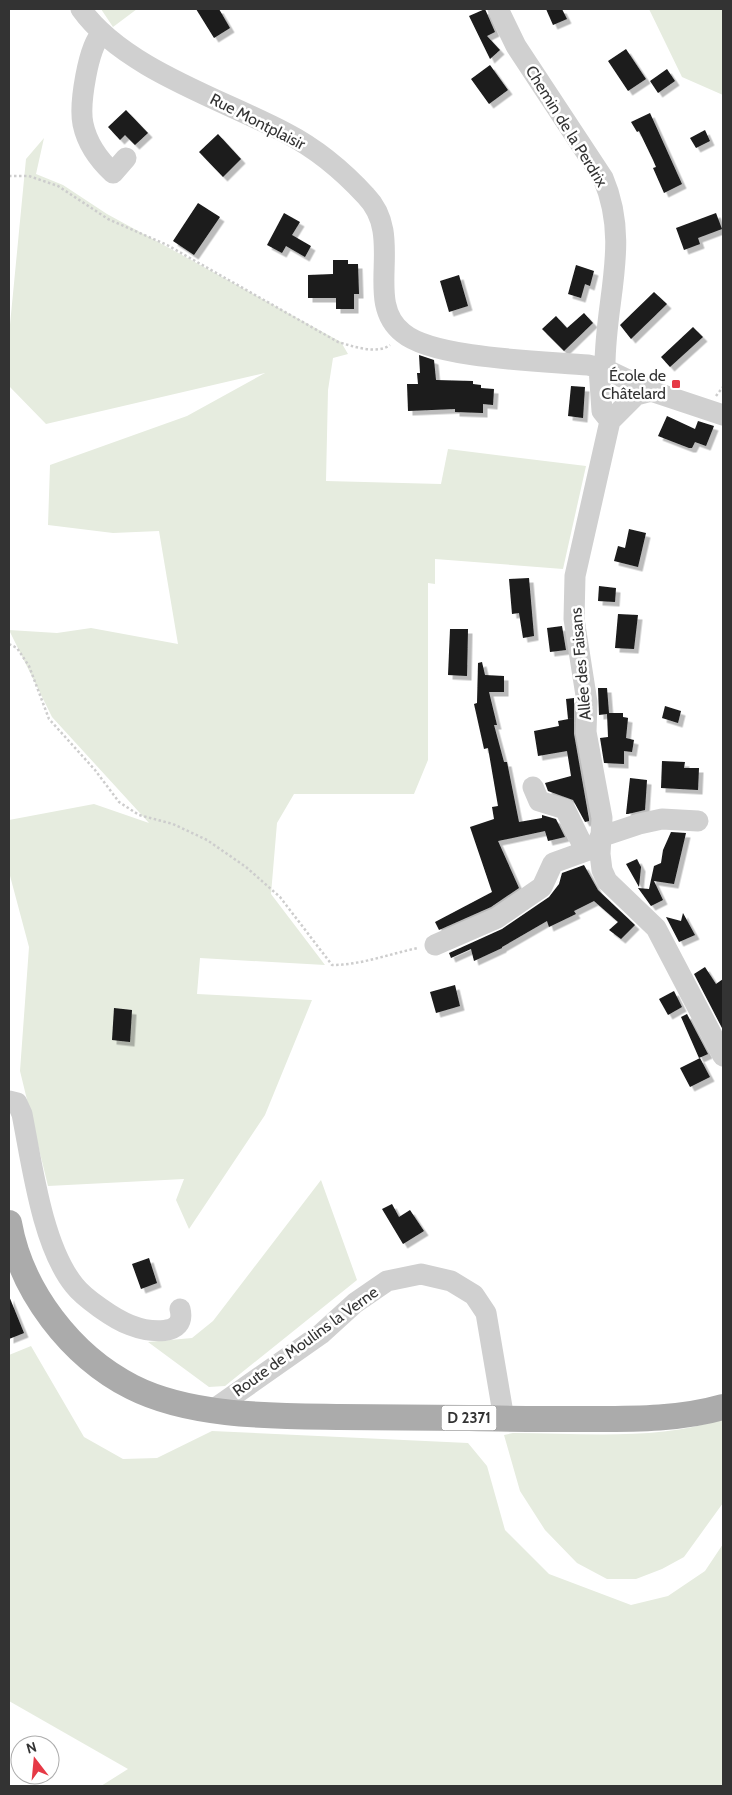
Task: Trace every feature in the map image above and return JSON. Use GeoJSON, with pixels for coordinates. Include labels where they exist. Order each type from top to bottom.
{"type":"FeatureCollection","features":[{"type":"Feature","properties":{"kind":"main road","name":"Route de Moulins la Verne"},"geometry":{"type":"LineString","coordinates":[[9,1223],[22,1269],[45,1309],[73,1343],[98,1364],[132,1387],[170,1402],[273,1416],[504,1419],[654,1419],[723,1407]]}},
{"type":"Feature","properties":{"kind":"street","name":"Rue Montplaisir"},"geometry":{"type":"LineString","coordinates":[[80,9],[102,32],[127,53],[314,149],[367,197],[376,210],[384,230],[386,249],[383,295],[386,309],[393,324],[403,334],[422,344],[449,352],[602,368],[651,391],[723,416]]}},
{"type":"Feature","properties":{"kind":"street","name":"Chemin de la Perdrix"},"geometry":{"type":"LineString","coordinates":[[498,9],[516,46],[602,178],[611,197],[617,247],[602,368],[602,411],[610,421]]}},
{"type":"Feature","properties":{"kind":"street"},"geometry":{"type":"LineString","coordinates":[[102,32],[95,39],[89,58],[83,124],[92,148],[102,163],[113,172],[126,158]]}},
{"type":"Feature","properties":{"kind":"street"},"geometry":{"type":"LineString","coordinates":[[610,421],[636,395],[651,391]]}},
{"type":"Feature","properties":{"kind":"street","name":"Allée des Faisans"},"geometry":{"type":"LineString","coordinates":[[597,838],[586,732],[587,702],[574,611],[575,576],[610,421]]}},
{"type":"Feature","properties":{"kind":"street"},"geometry":{"type":"LineString","coordinates":[[533,787],[539,801],[565,809],[573,822],[597,838],[602,870],[607,881],[656,928],[723,1056]]}},
{"type":"Feature","properties":{"kind":"street"},"geometry":{"type":"LineString","coordinates":[[435,945],[497,918],[542,887],[553,863],[597,838],[639,824],[662,819],[698,821]]}},
{"type":"Feature","properties":{"kind":"street"},"geometry":{"type":"LineString","coordinates":[[9,1101],[17,1103],[22,1114],[36,1187],[54,1247],[63,1270],[75,1287],[103,1309],[130,1325],[159,1331],[171,1330],[180,1325],[182,1319],[180,1308]]}},
{"type":"Feature","properties":{"kind":"street","name":"Route de Moulins la Verne"},"geometry":{"type":"LineString","coordinates":[[214,1409],[321,1334],[355,1303],[387,1281],[422,1274],[451,1281],[474,1295],[486,1313],[504,1419]]}},
{"type":"Feature","properties":{"kind":"path"},"geometry":{"type":"LineString","coordinates":[[9,176],[30,176],[58,186],[108,219],[167,245],[338,342],[358,348],[386,348],[403,334]]}},
{"type":"Feature","properties":{"kind":"path"},"geometry":{"type":"LineString","coordinates":[[9,644],[17,648],[29,666],[49,719],[95,770],[119,802],[139,815],[173,824],[207,840],[246,867],[280,897],[332,965],[353,965],[382,955],[435,945]]}},
{"type":"Feature","properties":{"kind":"shaded area"},"geometry":{"type":"Polygon","coordinates":[[[101,9],[137,9],[113,27],[101,9]]]}},
{"type":"Feature","properties":{"kind":"shaded area"},"geometry":{"type":"Polygon","coordinates":[[[649,9],[723,9],[723,95],[682,77],[649,9]]]}},
{"type":"Feature","properties":{"kind":"shaded area"},"geometry":{"type":"Polygon","coordinates":[[[44,138],[36,174],[63,185],[107,214],[341,342],[348,354],[333,358],[328,390],[326,481],[441,484],[448,449],[586,466],[563,569],[435,559],[435,584],[428,583],[428,760],[414,794],[294,794],[277,823],[271,894],[325,965],[200,958],[197,994],[312,1000],[265,1115],[189,1229],[176,1200],[184,1179],[48,1186],[20,1071],[29,947],[9,872],[9,820],[94,804],[149,823],[52,717],[9,630],[57,633],[91,628],[178,644],[159,531],[113,533],[48,525],[50,465],[187,416],[265,373],[46,424],[9,386],[9,335],[26,159],[44,138]]]}},
{"type":"Feature","properties":{"kind":"shaded area"},"geometry":{"type":"Polygon","coordinates":[[[321,1180],[357,1280],[225,1386],[209,1387],[148,1342],[192,1338],[213,1321],[321,1180]]]}},
{"type":"Feature","properties":{"kind":"shaded area"},"geometry":{"type":"Polygon","coordinates":[[[31,1346],[84,1437],[123,1459],[157,1458],[212,1431],[468,1443],[487,1466],[505,1530],[549,1574],[631,1605],[668,1596],[705,1571],[723,1544],[723,1786],[101,1786],[128,1769],[9,1701],[9,1355],[31,1346]]]}},
{"type":"Feature","properties":{"kind":"shaded area"},"geometry":{"type":"Polygon","coordinates":[[[723,1419],[723,1503],[684,1557],[662,1569],[636,1579],[607,1579],[577,1563],[545,1530],[520,1491],[504,1435],[513,1433],[646,1433],[698,1426],[723,1419]]]}},
{"type":"Feature","properties":{"kind":"building"},"geometry":{"type":"Polygon","coordinates":[[[196,9],[219,9],[230,28],[214,38],[196,9]]]}},
{"type":"Feature","properties":{"kind":"building"},"geometry":{"type":"Polygon","coordinates":[[[485,9],[495,32],[487,36],[500,50],[490,59],[469,16],[485,9]]]}},
{"type":"Feature","properties":{"kind":"building"},"geometry":{"type":"Polygon","coordinates":[[[546,9],[562,9],[567,19],[553,25],[546,9]]]}},
{"type":"Feature","properties":{"kind":"building"},"geometry":{"type":"Polygon","coordinates":[[[626,49],[646,79],[628,91],[608,61],[626,49]]]}},
{"type":"Feature","properties":{"kind":"building"},"geometry":{"type":"Polygon","coordinates":[[[490,65],[508,90],[489,104],[471,79],[490,65]]]}},
{"type":"Feature","properties":{"kind":"building"},"geometry":{"type":"Polygon","coordinates":[[[667,69],[675,81],[658,93],[650,81],[667,69]]]}},
{"type":"Feature","properties":{"kind":"building"},"geometry":{"type":"Polygon","coordinates":[[[126,110],[148,133],[135,145],[125,135],[120,140],[108,127],[126,110]]]}},
{"type":"Feature","properties":{"kind":"building"},"geometry":{"type":"Polygon","coordinates":[[[650,113],[682,184],[664,193],[653,168],[656,167],[653,160],[639,131],[637,132],[631,122],[650,113]]]}},
{"type":"Feature","properties":{"kind":"building"},"geometry":{"type":"Polygon","coordinates":[[[705,130],[710,141],[696,148],[690,138],[705,130]]]}},
{"type":"Feature","properties":{"kind":"building"},"geometry":{"type":"Polygon","coordinates":[[[218,134],[241,159],[223,177],[199,152],[218,134]]]}},
{"type":"Feature","properties":{"kind":"building"},"geometry":{"type":"Polygon","coordinates":[[[198,203],[220,217],[194,255],[173,241],[198,203]]]}},
{"type":"Feature","properties":{"kind":"building"},"geometry":{"type":"Polygon","coordinates":[[[284,213],[300,222],[292,235],[311,246],[305,257],[286,246],[282,253],[267,245],[284,213]]]}},
{"type":"Feature","properties":{"kind":"building"},"geometry":{"type":"Polygon","coordinates":[[[716,213],[722,229],[698,238],[700,244],[684,250],[676,228],[716,213]]]}},
{"type":"Feature","properties":{"kind":"building"},"geometry":{"type":"Polygon","coordinates":[[[333,260],[348,260],[348,264],[358,264],[359,294],[354,294],[354,309],[336,309],[336,298],[308,298],[308,275],[333,274],[333,260]]]}},
{"type":"Feature","properties":{"kind":"building"},"geometry":{"type":"Polygon","coordinates":[[[576,265],[594,271],[590,286],[585,284],[581,298],[568,294],[576,265]]]}},
{"type":"Feature","properties":{"kind":"building"},"geometry":{"type":"Polygon","coordinates":[[[459,275],[468,306],[449,312],[440,281],[459,275]]]}},
{"type":"Feature","properties":{"kind":"building"},"geometry":{"type":"Polygon","coordinates":[[[654,292],[667,304],[631,339],[620,325],[654,292]]]}},
{"type":"Feature","properties":{"kind":"building"},"geometry":{"type":"Polygon","coordinates":[[[584,313],[593,323],[564,351],[542,329],[556,316],[567,328],[584,313]]]}},
{"type":"Feature","properties":{"kind":"building"},"geometry":{"type":"Polygon","coordinates":[[[693,327],[703,337],[670,367],[661,357],[693,327]]]}},
{"type":"Feature","properties":{"kind":"building"},"geometry":{"type":"Polygon","coordinates":[[[419,355],[434,360],[436,380],[473,381],[473,384],[481,385],[481,388],[494,389],[493,405],[483,404],[483,413],[455,412],[455,409],[408,411],[407,384],[418,384],[417,373],[420,373],[419,355]]]}},
{"type":"Feature","properties":{"kind":"building"},"geometry":{"type":"Polygon","coordinates":[[[571,386],[585,387],[583,418],[568,416],[571,386]]]}},
{"type":"Feature","properties":{"kind":"building"},"geometry":{"type":"Polygon","coordinates":[[[667,416],[695,429],[698,421],[714,426],[706,446],[695,442],[692,448],[689,448],[658,436],[667,416]]]}},
{"type":"Feature","properties":{"kind":"building"},"geometry":{"type":"Polygon","coordinates":[[[629,529],[646,533],[638,567],[614,561],[618,546],[625,548],[629,529]]]}},
{"type":"Feature","properties":{"kind":"building"},"geometry":{"type":"Polygon","coordinates":[[[529,578],[534,636],[523,638],[519,613],[512,614],[509,579],[529,578]]]}},
{"type":"Feature","properties":{"kind":"building"},"geometry":{"type":"Polygon","coordinates":[[[599,586],[616,588],[615,602],[598,601],[599,586]]]}},
{"type":"Feature","properties":{"kind":"building"},"geometry":{"type":"Polygon","coordinates":[[[618,614],[638,615],[634,649],[615,648],[618,614]]]}},
{"type":"Feature","properties":{"kind":"building"},"geometry":{"type":"Polygon","coordinates":[[[562,626],[566,650],[550,652],[547,628],[562,626]]]}},
{"type":"Feature","properties":{"kind":"building"},"geometry":{"type":"Polygon","coordinates":[[[450,629],[468,629],[467,676],[448,675],[450,629]]]}},
{"type":"Feature","properties":{"kind":"building"},"geometry":{"type":"Polygon","coordinates":[[[482,662],[485,675],[504,676],[504,692],[489,692],[497,725],[494,725],[504,762],[507,762],[519,822],[542,818],[542,815],[556,819],[565,837],[548,841],[545,831],[498,841],[519,888],[491,907],[439,930],[435,922],[492,892],[470,827],[494,819],[492,807],[498,806],[488,748],[484,749],[474,704],[477,703],[478,663],[482,662]]]}},
{"type":"Feature","properties":{"kind":"building"},"geometry":{"type":"Polygon","coordinates":[[[598,688],[607,688],[609,713],[623,713],[623,717],[628,718],[626,738],[634,740],[632,752],[624,751],[624,764],[604,763],[600,738],[608,737],[607,714],[599,715],[598,688]]]}},
{"type":"Feature","properties":{"kind":"building"},"geometry":{"type":"Polygon","coordinates":[[[574,698],[574,718],[568,719],[566,699],[574,698]]]}},
{"type":"Feature","properties":{"kind":"building"},"geometry":{"type":"Polygon","coordinates":[[[665,706],[681,711],[678,723],[662,718],[665,706]]]}},
{"type":"Feature","properties":{"kind":"building"},"geometry":{"type":"Polygon","coordinates":[[[574,718],[574,734],[589,819],[589,821],[585,822],[573,800],[548,791],[545,783],[571,776],[567,751],[538,756],[534,731],[559,726],[558,721],[574,718]]]}},
{"type":"Feature","properties":{"kind":"building"},"geometry":{"type":"Polygon","coordinates":[[[662,761],[685,762],[684,768],[699,768],[698,790],[661,788],[662,761]]]}},
{"type":"Feature","properties":{"kind":"building"},"geometry":{"type":"Polygon","coordinates":[[[630,778],[647,780],[645,810],[626,814],[630,778]]]}},
{"type":"Feature","properties":{"kind":"building"},"geometry":{"type":"Polygon","coordinates":[[[671,832],[686,833],[674,884],[654,881],[663,900],[651,906],[638,888],[649,889],[654,866],[661,863],[663,850],[671,832]]]}},
{"type":"Feature","properties":{"kind":"building"},"geometry":{"type":"Polygon","coordinates":[[[637,859],[641,867],[639,887],[626,864],[637,859]]]}},
{"type":"Feature","properties":{"kind":"building"},"geometry":{"type":"Polygon","coordinates":[[[584,865],[598,890],[635,925],[621,939],[609,930],[618,922],[594,901],[574,911],[576,914],[549,927],[547,921],[502,948],[474,961],[471,949],[451,958],[449,953],[502,929],[549,897],[559,884],[562,873],[584,865]]]}},
{"type":"Feature","properties":{"kind":"building"},"geometry":{"type":"Polygon","coordinates":[[[683,913],[695,935],[679,942],[666,917],[681,921],[683,913]]]}},
{"type":"Feature","properties":{"kind":"building"},"geometry":{"type":"Polygon","coordinates":[[[705,967],[716,984],[723,979],[723,1030],[694,974],[705,967]]]}},
{"type":"Feature","properties":{"kind":"building"},"geometry":{"type":"Polygon","coordinates":[[[455,985],[460,1006],[436,1013],[430,992],[455,985]]]}},
{"type":"Feature","properties":{"kind":"building"},"geometry":{"type":"Polygon","coordinates":[[[674,991],[682,1007],[668,1015],[659,999],[674,991]]]}},
{"type":"Feature","properties":{"kind":"building"},"geometry":{"type":"Polygon","coordinates":[[[114,1008],[132,1010],[130,1042],[112,1040],[114,1008]]]}},
{"type":"Feature","properties":{"kind":"building"},"geometry":{"type":"Polygon","coordinates":[[[687,1014],[708,1054],[699,1058],[681,1017],[687,1014]]]}},
{"type":"Feature","properties":{"kind":"building"},"geometry":{"type":"Polygon","coordinates":[[[700,1058],[710,1077],[690,1087],[680,1068],[700,1058]]]}},
{"type":"Feature","properties":{"kind":"building"},"geometry":{"type":"Polygon","coordinates":[[[392,1204],[399,1217],[410,1210],[424,1231],[403,1244],[382,1209],[392,1204]]]}},
{"type":"Feature","properties":{"kind":"building"},"geometry":{"type":"Polygon","coordinates":[[[149,1258],[157,1283],[141,1289],[132,1264],[149,1258]]]}},
{"type":"Feature","properties":{"kind":"building"},"geometry":{"type":"Polygon","coordinates":[[[9,1296],[24,1333],[9,1339],[9,1296]]]}},
{"type":"Feature","properties":{"kind":"place","name":"École de Châtelard"},"geometry":{"type":"Point","coordinates":[676,384]}}]}
